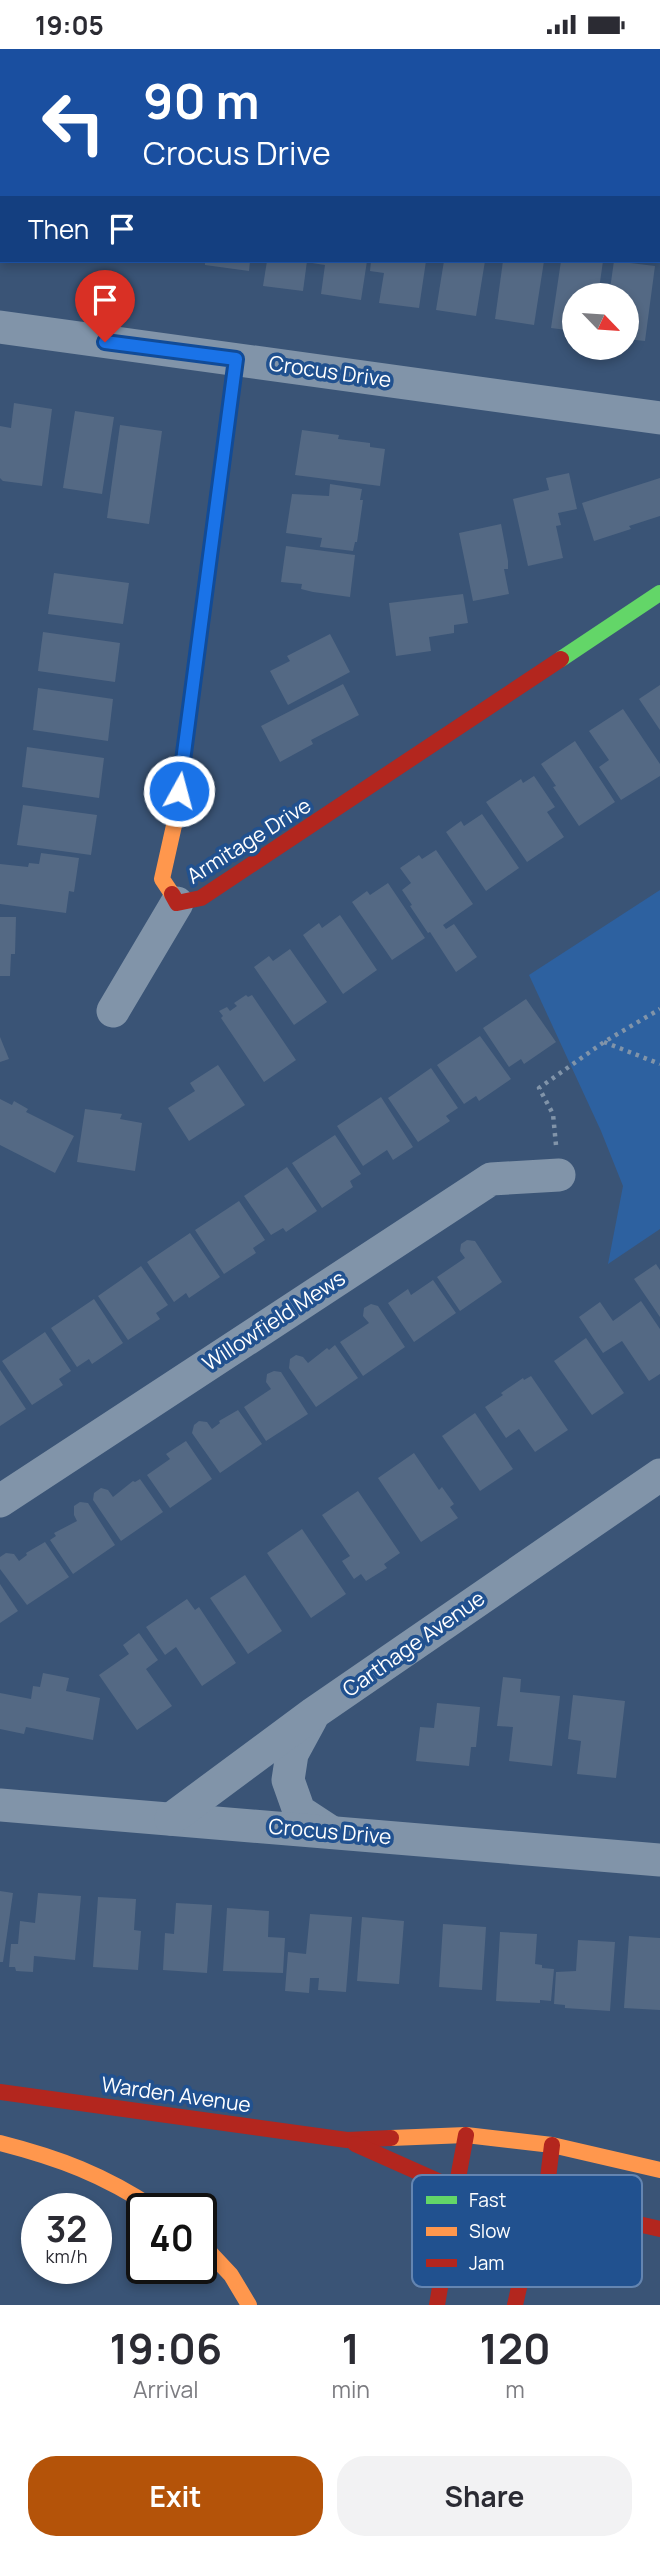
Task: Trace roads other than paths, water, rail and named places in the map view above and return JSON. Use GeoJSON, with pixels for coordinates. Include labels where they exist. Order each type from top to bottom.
{"type":"FeatureCollection","features":[{"type":"Feature","properties":{"kind":"main road","name":"Armitage Drive"},"geometry":{"type":"LineString","coordinates":[[236,359],[175,821],[162,879],[177,903],[201,898],[263,859],[660,593]]}},
{"type":"Feature","properties":{"kind":"main road","name":"Warden Avenue"},"geometry":{"type":"LineString","coordinates":[[0,2092],[346,2140],[466,2135],[552,2145],[660,2170]]}},
{"type":"Feature","properties":{"kind":"main road"},"geometry":{"type":"LineString","coordinates":[[459,2175],[466,2135]]}},
{"type":"Feature","properties":{"kind":"main road","name":"Warden Avenue"},"geometry":{"type":"LineString","coordinates":[[346,2140],[425,2175]]}},
{"type":"Feature","properties":{"kind":"main road"},"geometry":{"type":"LineString","coordinates":[[0,2143],[52,2156],[131,2193]]}},
{"type":"Feature","properties":{"kind":"main road"},"geometry":{"type":"LineString","coordinates":[[548,2175],[552,2145]]}},
{"type":"Feature","properties":{"kind":"main road","name":"Warden Avenue"},"geometry":{"type":"LineString","coordinates":[[642,2225],[660,2229]]}},
{"type":"Feature","properties":{"kind":"main road"},"geometry":{"type":"LineString","coordinates":[[217,2260],[231,2275],[249,2305]]}},
{"type":"Feature","properties":{"kind":"main road"},"geometry":{"type":"LineString","coordinates":[[437,2305],[440,2287]]}},
{"type":"Feature","properties":{"kind":"main road"},"geometry":{"type":"LineString","coordinates":[[515,2305],[519,2287]]}},
{"type":"Feature","properties":{"kind":"street","name":"Crocus Drive"},"geometry":{"type":"LineString","coordinates":[[0,327],[660,418]]}},
{"type":"Feature","properties":{"kind":"street"},"geometry":{"type":"LineString","coordinates":[[113,1011],[177,903]]}},
{"type":"Feature","properties":{"kind":"street","name":"Willowfield Mews"},"geometry":{"type":"LineString","coordinates":[[0,1501],[491,1179],[559,1175]]}},
{"type":"Feature","properties":{"kind":"street","name":"Carthage Avenue"},"geometry":{"type":"LineString","coordinates":[[170,1819],[314,1713],[660,1475]]}},
{"type":"Feature","properties":{"kind":"street"},"geometry":{"type":"LineString","coordinates":[[314,1713],[292,1754],[288,1780],[299,1811],[331,1832]]}},
{"type":"Feature","properties":{"kind":"street","name":"Crocus Drive"},"geometry":{"type":"LineString","coordinates":[[0,1805],[660,1860]]}}]}
